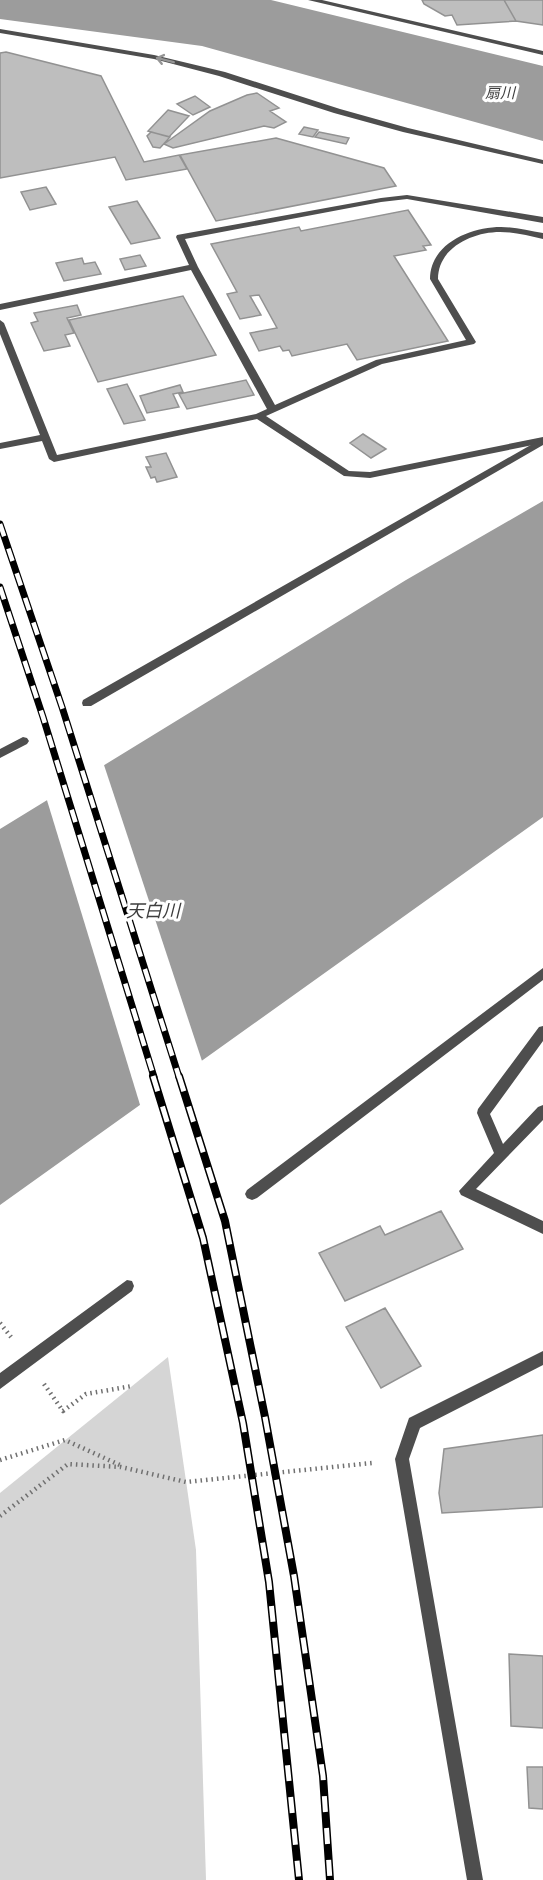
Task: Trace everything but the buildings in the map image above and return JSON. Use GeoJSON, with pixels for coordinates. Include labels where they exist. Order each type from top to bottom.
{"type":"FeatureCollection","features":[{"type":"Feature","properties":{"kind":"street"},"geometry":{"type":"LineString","coordinates":[[312,0],[543,54]]}},
{"type":"Feature","properties":{"kind":"street"},"geometry":{"type":"LineString","coordinates":[[0,31],[154,57],[222,74],[386,125],[543,162]]}},
{"type":"Feature","properties":{"kind":"street"},"geometry":{"type":"LineString","coordinates":[[273,411],[180,237],[407,197],[543,220]]}},
{"type":"Feature","properties":{"kind":"street"},"geometry":{"type":"LineString","coordinates":[[0,323],[54,459],[259,416],[379,362],[471,342],[434,279],[432,269],[436,260],[446,250],[477,232],[510,230],[543,236]]}},
{"type":"Feature","properties":{"kind":"street"},"geometry":{"type":"LineString","coordinates":[[0,307],[194,267]]}},
{"type":"Feature","properties":{"kind":"street"},"geometry":{"type":"LineString","coordinates":[[259,416],[347,474],[370,476],[543,440]]}},
{"type":"Feature","properties":{"kind":"street"},"geometry":{"type":"LineString","coordinates":[[0,446],[45,437]]}},
{"type":"Feature","properties":{"kind":"street"},"geometry":{"type":"LineString","coordinates":[[87,703],[543,440]]}},
{"type":"Feature","properties":{"kind":"street"},"geometry":{"type":"LineString","coordinates":[[0,754],[23,741]]}},
{"type":"Feature","properties":{"kind":"street"},"geometry":{"type":"LineString","coordinates":[[252,1194],[543,973]]}},
{"type":"Feature","properties":{"kind":"street"},"geometry":{"type":"LineString","coordinates":[[501,1155],[483,1113],[543,1031]]}},
{"type":"Feature","properties":{"kind":"street"},"geometry":{"type":"LineString","coordinates":[[543,1111],[466,1191],[543,1228]]}},
{"type":"Feature","properties":{"kind":"street"},"geometry":{"type":"LineString","coordinates":[[0,1382],[127,1286]]}},
{"type":"Feature","properties":{"kind":"street"},"geometry":{"type":"LineString","coordinates":[[475,1880],[402,1459],[414,1423],[543,1358]]}},
{"type":"Feature","properties":{"kind":"path"},"geometry":{"type":"LineString","coordinates":[[28,1362],[63,1411],[86,1394],[132,1386]]}},
{"type":"Feature","properties":{"kind":"path"},"geometry":{"type":"LineString","coordinates":[[0,1460],[65,1440],[129,1469]]}},
{"type":"Feature","properties":{"kind":"path"},"geometry":{"type":"LineString","coordinates":[[0,1516],[68,1464],[129,1469],[186,1482],[402,1459]]}},
{"type":"Feature","properties":{"kind":"shaded area"},"geometry":{"type":"Polygon","coordinates":[[[168,1357],[196,1550],[206,1880],[0,1880],[0,1493],[168,1357]]]}},
{"type":"Feature","properties":{"kind":"water","name":"扇川"},"geometry":{"type":"Polygon","coordinates":[[[0,0],[271,0],[543,66],[543,141],[202,46],[0,19],[0,0]]]}},
{"type":"Feature","properties":{"kind":"water","name":"天白川"},"geometry":{"type":"Polygon","coordinates":[[[543,501],[543,817],[0,1205],[0,829],[406,580],[543,501]]]}},
{"type":"Feature","properties":{"kind":"pier"},"geometry":{"type":"Polygon","coordinates":[[[103,762],[203,1064],[141,1108],[46,797],[103,762]]]}},
{"type":"Feature","properties":{"kind":"railway"},"geometry":{"type":"LineString","coordinates":[[0,524],[62,707],[179,1077]]}},
{"type":"Feature","properties":{"kind":"railway"},"geometry":{"type":"LineString","coordinates":[[0,587],[43,717],[154,1077]]}},
{"type":"Feature","properties":{"kind":"railway"},"geometry":{"type":"LineString","coordinates":[[153,1076],[203,1238],[243,1423],[269,1582],[299,1880]]}},
{"type":"Feature","properties":{"kind":"railway"},"geometry":{"type":"LineString","coordinates":[[179,1076],[225,1221],[265,1417],[294,1576],[323,1776],[330,1880]]}}]}
